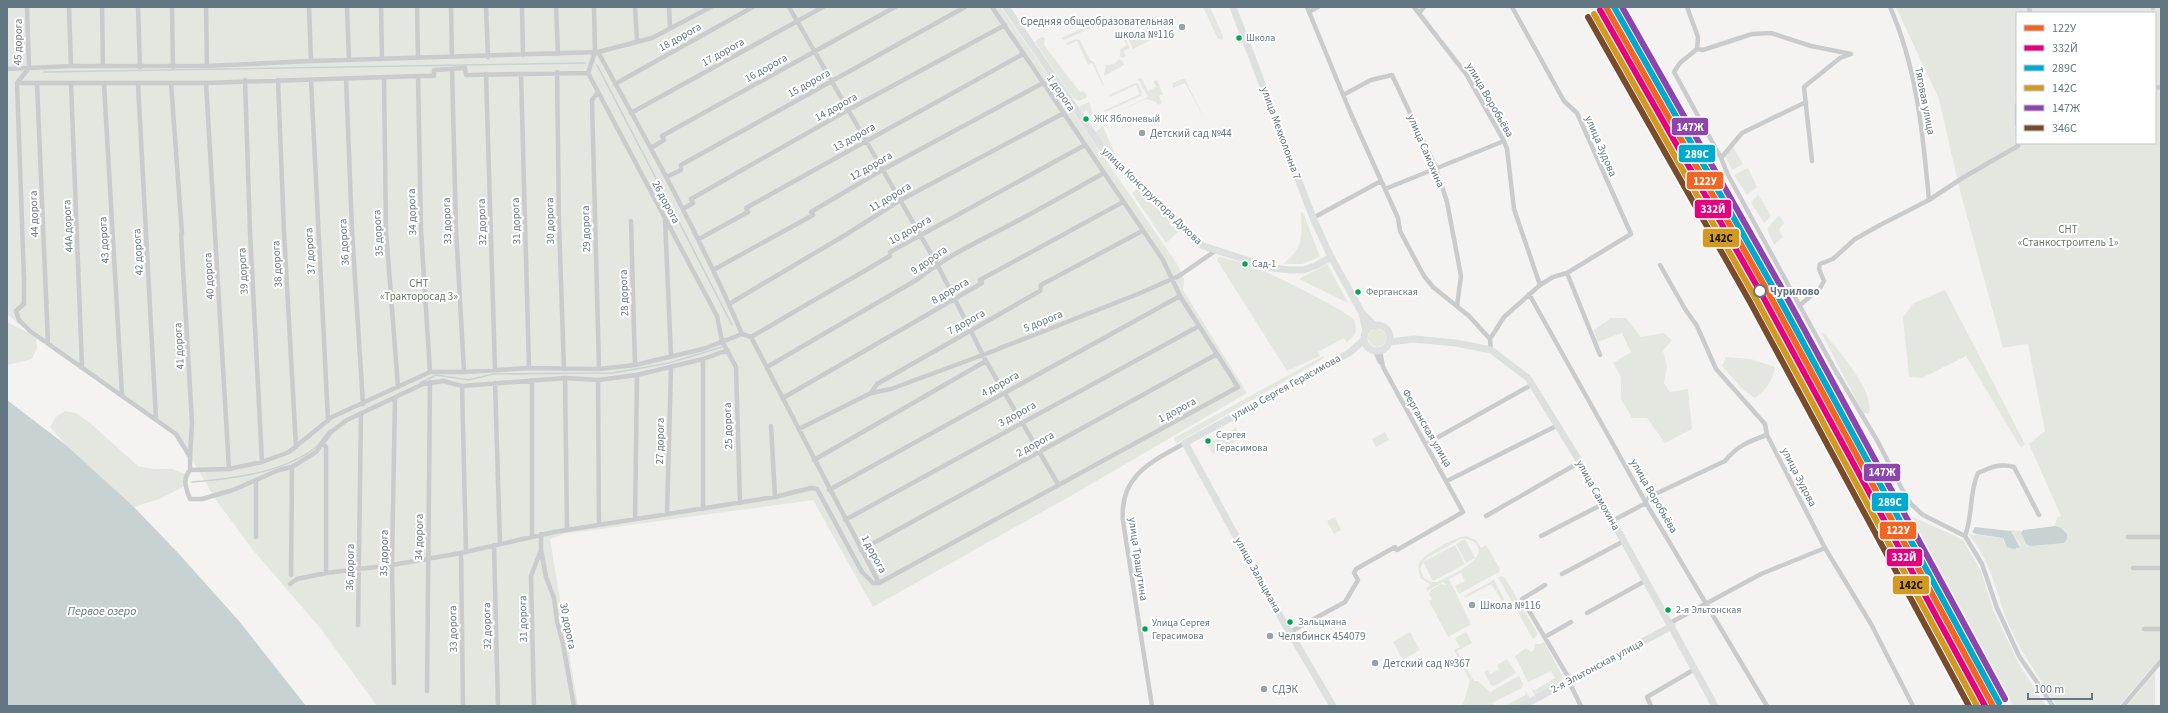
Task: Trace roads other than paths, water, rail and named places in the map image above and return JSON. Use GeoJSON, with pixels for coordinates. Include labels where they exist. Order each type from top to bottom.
{"type":"FeatureCollection","features":[{"type":"Feature","properties":{"kind":"street","name":"45 дорога"},"geometry":{"type":"LineString","coordinates":[[16,83],[29,68],[27,7]]}},
{"type":"Feature","properties":{"kind":"street"},"geometry":{"type":"LineString","coordinates":[[69,7],[71,66]]}},
{"type":"Feature","properties":{"kind":"street"},"geometry":{"type":"LineString","coordinates":[[102,7],[103,66]]}},
{"type":"Feature","properties":{"kind":"street"},"geometry":{"type":"LineString","coordinates":[[138,7],[140,67]]}},
{"type":"Feature","properties":{"kind":"street"},"geometry":{"type":"LineString","coordinates":[[172,7],[173,67]]}},
{"type":"Feature","properties":{"kind":"street"},"geometry":{"type":"LineString","coordinates":[[206,7],[207,66]]}},
{"type":"Feature","properties":{"kind":"street"},"geometry":{"type":"LineString","coordinates":[[309,7],[311,61]]}},
{"type":"Feature","properties":{"kind":"street"},"geometry":{"type":"LineString","coordinates":[[347,7],[349,60]]}},
{"type":"Feature","properties":{"kind":"street"},"geometry":{"type":"LineString","coordinates":[[381,7],[382,59]]}},
{"type":"Feature","properties":{"kind":"street"},"geometry":{"type":"LineString","coordinates":[[416,7],[418,58]]}},
{"type":"Feature","properties":{"kind":"street"},"geometry":{"type":"LineString","coordinates":[[451,7],[452,57]]}},
{"type":"Feature","properties":{"kind":"street"},"geometry":{"type":"LineString","coordinates":[[486,7],[488,57]]}},
{"type":"Feature","properties":{"kind":"street"},"geometry":{"type":"LineString","coordinates":[[522,7],[523,55]]}},
{"type":"Feature","properties":{"kind":"street"},"geometry":{"type":"LineString","coordinates":[[556,7],[558,54]]}},
{"type":"Feature","properties":{"kind":"street"},"geometry":{"type":"LineString","coordinates":[[190,457],[176,434],[30,331],[19,320],[16,311],[24,304],[24,279],[16,83],[206,83],[245,80],[311,80],[434,76],[434,70],[465,68],[466,75],[557,72],[588,73],[596,52],[594,7]]}},
{"type":"Feature","properties":{"kind":"street"},"geometry":{"type":"LineString","coordinates":[[635,7],[637,40]]}},
{"type":"Feature","properties":{"kind":"street"},"geometry":{"type":"LineString","coordinates":[[669,7],[670,27]]}},
{"type":"Feature","properties":{"kind":"street"},"geometry":{"type":"LineString","coordinates":[[7,69],[71,66],[173,67],[596,52],[637,40],[652,38],[704,9],[711,7]]}},
{"type":"Feature","properties":{"kind":"street","name":"18 дорога"},"geometry":{"type":"LineString","coordinates":[[615,84],[753,7]]}},
{"type":"Feature","properties":{"kind":"street"},"geometry":{"type":"LineString","coordinates":[[789,7],[864,141],[937,264],[986,361],[1058,484]]}},
{"type":"Feature","properties":{"kind":"street","name":"17 дорога"},"geometry":{"type":"LineString","coordinates":[[631,113],[823,7]]}},
{"type":"Feature","properties":{"kind":"street","name":"16 дорога"},"geometry":{"type":"LineString","coordinates":[[651,148],[664,140],[662,136],[895,7]]}},
{"type":"Feature","properties":{"kind":"street","name":"15 дорога"},"geometry":{"type":"LineString","coordinates":[[666,178],[681,170],[681,165],[965,7]]}},
{"type":"Feature","properties":{"kind":"street","name":"1 дорога"},"geometry":{"type":"LineString","coordinates":[[751,337],[829,490],[879,583],[1238,387],[1180,296],[1163,260],[992,7]]}},
{"type":"Feature","properties":{"kind":"street","name":"улица Конструктора Духова"},"geometry":{"type":"LineString","coordinates":[[1006,7],[1103,149],[1165,208],[1189,235],[1203,246],[1272,268],[1290,270],[1315,266],[1331,257]]}},
{"type":"Feature","properties":{"kind":"street","name":"улица Мехколонна 7"},"geometry":{"type":"LineString","coordinates":[[1233,7],[1313,218],[1331,257]]}},
{"type":"Feature","properties":{"kind":"street"},"geometry":{"type":"LineString","coordinates":[[1318,7],[1308,9],[1343,95],[1398,218],[1400,232],[1424,276],[1433,287],[1457,306],[1490,339]]}},
{"type":"Feature","properties":{"kind":"street","name":"улица Воробьёва"},"geometry":{"type":"LineString","coordinates":[[1414,7],[1466,74],[1504,141],[1507,149],[1514,209],[1540,285]]}},
{"type":"Feature","properties":{"kind":"street"},"geometry":{"type":"LineString","coordinates":[[1419,14],[1424,7]]}},
{"type":"Feature","properties":{"kind":"street","name":"улица Зудова"},"geometry":{"type":"LineString","coordinates":[[1512,7],[1564,101],[1577,113],[1631,234],[1567,273]]}},
{"type":"Feature","properties":{"kind":"street"},"geometry":{"type":"LineString","coordinates":[[1687,7],[1698,37],[1697,49],[1680,63],[1674,72],[1799,306],[1878,442],[1911,504],[1923,515],[1965,536],[1982,564],[1997,608],[2019,656],[2053,706]]}},
{"type":"Feature","properties":{"kind":"street","name":"Тяговая улица"},"geometry":{"type":"LineString","coordinates":[[1890,7],[1905,45],[1921,120],[1929,200]]}},
{"type":"Feature","properties":{"kind":"street","name":"14 дорога"},"geometry":{"type":"LineString","coordinates":[[683,209],[693,203],[691,199],[848,110],[1005,25]]}},
{"type":"Feature","properties":{"kind":"street"},"geometry":{"type":"LineString","coordinates":[[1697,49],[1703,50],[1752,34],[1772,34],[1811,46],[1851,54],[1840,58],[1804,87],[1812,161]]}},
{"type":"Feature","properties":{"kind":"street"},"geometry":{"type":"LineString","coordinates":[[596,52],[651,148],[715,269],[742,334]]}},
{"type":"Feature","properties":{"kind":"street","name":"13 дорога"},"geometry":{"type":"LineString","coordinates":[[699,239],[748,212],[746,208],[864,141],[1023,54]]}},
{"type":"Feature","properties":{"kind":"street","name":"33 дорога"},"geometry":{"type":"LineString","coordinates":[[452,69],[456,228],[464,372]]}},
{"type":"Feature","properties":{"kind":"street","name":"30 дорога"},"geometry":{"type":"LineString","coordinates":[[557,72],[559,224],[564,369]]}},
{"type":"Feature","properties":{"kind":"street","name":"26 дорога"},"geometry":{"type":"LineString","coordinates":[[588,73],[716,316],[722,341]]}},
{"type":"Feature","properties":{"kind":"street","name":"32 дорога"},"geometry":{"type":"LineString","coordinates":[[486,74],[495,370]]}},
{"type":"Feature","properties":{"kind":"street","name":"31 дорога"},"geometry":{"type":"LineString","coordinates":[[521,74],[530,368]]}},
{"type":"Feature","properties":{"kind":"street","name":"улица Самохина"},"geometry":{"type":"LineString","coordinates":[[1343,95],[1371,80],[1392,75],[1436,168],[1447,202],[1461,276],[1457,306]]}},
{"type":"Feature","properties":{"kind":"street","name":"34 дорога"},"geometry":{"type":"LineString","coordinates":[[418,76],[422,230],[430,372]]}},
{"type":"Feature","properties":{"kind":"street","name":"35 дорога"},"geometry":{"type":"LineString","coordinates":[[384,77],[386,231],[398,387]]}},
{"type":"Feature","properties":{"kind":"street","name":"36 дорога"},"geometry":{"type":"LineString","coordinates":[[346,78],[352,230],[362,404]]}},
{"type":"Feature","properties":{"kind":"street","name":"39 дорога"},"geometry":{"type":"LineString","coordinates":[[245,80],[250,232],[262,462]]}},
{"type":"Feature","properties":{"kind":"street","name":"38 дорога"},"geometry":{"type":"LineString","coordinates":[[278,80],[284,240],[296,447]]}},
{"type":"Feature","properties":{"kind":"street","name":"37 дорога"},"geometry":{"type":"LineString","coordinates":[[311,80],[328,421]]}},
{"type":"Feature","properties":{"kind":"street","name":"12 дорога"},"geometry":{"type":"LineString","coordinates":[[715,269],[813,215],[811,212],[882,170],[1043,82]]}},
{"type":"Feature","properties":{"kind":"street","name":"44 дорога"},"geometry":{"type":"LineString","coordinates":[[37,83],[48,344]]}},
{"type":"Feature","properties":{"kind":"street","name":"44А дорога"},"geometry":{"type":"LineString","coordinates":[[71,83],[82,367]]}},
{"type":"Feature","properties":{"kind":"street","name":"41 дорога"},"geometry":{"type":"LineString","coordinates":[[171,83],[182,234],[192,422],[190,470],[186,475],[184,485],[190,499],[202,499],[222,494],[256,481]]}},
{"type":"Feature","properties":{"kind":"street","name":"40 дорога"},"geometry":{"type":"LineString","coordinates":[[206,83],[229,469]]}},
{"type":"Feature","properties":{"kind":"street","name":"43 дорога"},"geometry":{"type":"LineString","coordinates":[[104,84],[122,395]]}},
{"type":"Feature","properties":{"kind":"street","name":"42 дорога"},"geometry":{"type":"LineString","coordinates":[[138,84],[156,419]]}},
{"type":"Feature","properties":{"kind":"street","name":"29 дорога"},"geometry":{"type":"LineString","coordinates":[[598,92],[592,100],[599,368]]}},
{"type":"Feature","properties":{"kind":"street"},"geometry":{"type":"LineString","coordinates":[[1721,158],[1742,133],[1806,102]]}},
{"type":"Feature","properties":{"kind":"street","name":"11 дорога"},"geometry":{"type":"LineString","coordinates":[[730,304],[899,201],[1064,113]]}},
{"type":"Feature","properties":{"kind":"street"},"geometry":{"type":"LineString","coordinates":[[1385,189],[1504,141]]}},
{"type":"Feature","properties":{"kind":"street"},"geometry":{"type":"LineString","coordinates":[[1799,306],[1820,288],[1824,281],[1819,269],[1820,264],[1833,259],[1855,239],[1929,200],[1964,177],[2018,146],[2018,144]]}},
{"type":"Feature","properties":{"kind":"street","name":"10 дорога"},"geometry":{"type":"LineString","coordinates":[[751,337],[890,256],[890,252],[919,234],[1085,145]]}},
{"type":"Feature","properties":{"kind":"street","name":"9 дорога"},"geometry":{"type":"LineString","coordinates":[[767,367],[918,279],[937,264],[1104,172]]}},
{"type":"Feature","properties":{"kind":"street"},"geometry":{"type":"LineString","coordinates":[[1313,218],[1382,181]]}},
{"type":"Feature","properties":{"kind":"street","name":"8 дорога"},"geometry":{"type":"LineString","coordinates":[[783,398],[982,283],[980,280],[1123,202]]}},
{"type":"Feature","properties":{"kind":"street"},"geometry":{"type":"LineString","coordinates":[[665,219],[670,356]]}},
{"type":"Feature","properties":{"kind":"street","name":"28 дорога"},"geometry":{"type":"LineString","coordinates":[[631,221],[636,365]]}},
{"type":"Feature","properties":{"kind":"street","name":"7 дорога"},"geometry":{"type":"LineString","coordinates":[[799,429],[872,392],[877,384],[970,329],[1040,291],[1041,285],[1142,230]]}},
{"type":"Feature","properties":{"kind":"street","name":"5 дорога"},"geometry":{"type":"LineString","coordinates":[[872,392],[891,389],[988,353],[1172,279],[1215,251]]}},
{"type":"Feature","properties":{"kind":"street"},"geometry":{"type":"LineString","coordinates":[[1331,257],[1362,313],[1375,326],[1385,328],[1389,332],[1410,339],[1456,343],[1491,350],[1490,339],[1504,317],[1540,285],[1553,277],[1567,273],[1600,355]]}},
{"type":"Feature","properties":{"kind":"street","name":"улица Зудова"},"geometry":{"type":"LineString","coordinates":[[1660,265],[1685,310],[1697,326],[1716,369],[1765,424],[1767,435],[1826,548],[1871,624],[1913,706]]}},
{"type":"Feature","properties":{"kind":"street","name":"улица Воробьёва"},"geometry":{"type":"LineString","coordinates":[[1529,294],[1646,503],[1744,670],[1767,706]]}},
{"type":"Feature","properties":{"kind":"street","name":"4 дорога"},"geometry":{"type":"LineString","coordinates":[[829,490],[1180,296]]}},
{"type":"Feature","properties":{"kind":"street"},"geometry":{"type":"LineString","coordinates":[[1362,313],[1366,332],[1364,340],[1374,350]]}},
{"type":"Feature","properties":{"kind":"street","name":"3 дорога"},"geometry":{"type":"LineString","coordinates":[[845,520],[1021,422],[1199,326]]}},
{"type":"Feature","properties":{"kind":"street"},"geometry":{"type":"LineString","coordinates":[[1366,332],[1375,326]]}},
{"type":"Feature","properties":{"kind":"street"},"geometry":{"type":"LineString","coordinates":[[1349,353],[1386,348],[1390,342],[1389,332]]}},
{"type":"Feature","properties":{"kind":"street"},"geometry":{"type":"LineString","coordinates":[[190,470],[229,469],[262,462],[289,452],[328,421],[430,372],[464,372],[530,368],[599,368],[636,365],[703,349],[742,334],[751,337]]}},
{"type":"Feature","properties":{"kind":"street"},"geometry":{"type":"LineString","coordinates":[[1390,342],[1410,339]]}},
{"type":"Feature","properties":{"kind":"street","name":"улица Сергея Герасимова"},"geometry":{"type":"LineString","coordinates":[[1185,443],[1349,353],[1364,340]]}},
{"type":"Feature","properties":{"kind":"street","name":"25 дорога"},"geometry":{"type":"LineString","coordinates":[[722,341],[736,367],[740,503]]}},
{"type":"Feature","properties":{"kind":"street"},"geometry":{"type":"LineString","coordinates":[[256,537],[256,481],[279,470],[292,467],[316,452],[332,432],[347,420],[424,384],[443,381],[462,386],[565,378],[598,380],[637,376],[671,368],[728,350]]}},
{"type":"Feature","properties":{"kind":"street","name":"Ферганская улица"},"geometry":{"type":"LineString","coordinates":[[1290,632],[1345,602],[1358,580],[1354,573],[1356,569],[1395,547],[1397,550],[1463,512],[1374,350]]}},
{"type":"Feature","properties":{"kind":"street","name":"улица Самохина"},"geometry":{"type":"LineString","coordinates":[[1491,350],[1520,370],[1533,384],[1580,462],[1715,706]]}},
{"type":"Feature","properties":{"kind":"street","name":"2 дорога"},"geometry":{"type":"LineString","coordinates":[[861,550],[1217,354]]}},
{"type":"Feature","properties":{"kind":"street"},"geometry":{"type":"LineString","coordinates":[[702,359],[703,509]]}},
{"type":"Feature","properties":{"kind":"street"},"geometry":{"type":"LineString","coordinates":[[814,460],[986,361]]}},
{"type":"Feature","properties":{"kind":"street","name":"27 дорога"},"geometry":{"type":"LineString","coordinates":[[667,514],[671,368]]}},
{"type":"Feature","properties":{"kind":"street"},"geometry":{"type":"LineString","coordinates":[[635,519],[637,376]]}},
{"type":"Feature","properties":{"kind":"street"},"geometry":{"type":"LineString","coordinates":[[565,378],[567,530]]}},
{"type":"Feature","properties":{"kind":"street"},"geometry":{"type":"LineString","coordinates":[[532,380],[532,536]]}},
{"type":"Feature","properties":{"kind":"street"},"geometry":{"type":"LineString","coordinates":[[598,380],[599,526]]}},
{"type":"Feature","properties":{"kind":"street","name":"34 дорога"},"geometry":{"type":"LineString","coordinates":[[427,691],[430,382]]}},
{"type":"Feature","properties":{"kind":"street"},"geometry":{"type":"LineString","coordinates":[[495,383],[500,544]]}},
{"type":"Feature","properties":{"kind":"street"},"geometry":{"type":"LineString","coordinates":[[1426,444],[1533,384]]}},
{"type":"Feature","properties":{"kind":"street","name":"33 дорога"},"geometry":{"type":"LineString","coordinates":[[462,386],[464,552],[463,706]]}},
{"type":"Feature","properties":{"kind":"street","name":"35 дорога"},"geometry":{"type":"LineString","coordinates":[[394,683],[392,565],[395,398]]}},
{"type":"Feature","properties":{"kind":"street","name":"36 дорога"},"geometry":{"type":"LineString","coordinates":[[358,625],[361,413]]}},
{"type":"Feature","properties":{"kind":"street"},"geometry":{"type":"LineString","coordinates":[[1447,481],[1558,424]]}},
{"type":"Feature","properties":{"kind":"street"},"geometry":{"type":"LineString","coordinates":[[771,426],[775,497]]}},
{"type":"Feature","properties":{"kind":"street"},"geometry":{"type":"LineString","coordinates":[[1612,521],[1646,503],[1649,497],[1725,461],[1734,450],[1746,442],[1767,435]]}},
{"type":"Feature","properties":{"kind":"street","name":"улица Зальцмана"},"geometry":{"type":"LineString","coordinates":[[1185,443],[1333,706]]}},
{"type":"Feature","properties":{"kind":"street","name":"улица Трашутина"},"geometry":{"type":"LineString","coordinates":[[1152,706],[1123,521],[1124,499],[1127,489],[1140,471],[1150,462],[1185,443]]}},
{"type":"Feature","properties":{"kind":"street"},"geometry":{"type":"LineString","coordinates":[[323,444],[326,447],[326,573]]}},
{"type":"Feature","properties":{"kind":"street"},"geometry":{"type":"LineString","coordinates":[[1486,516],[1580,462]]}},
{"type":"Feature","properties":{"kind":"street"},"geometry":{"type":"LineString","coordinates":[[1965,536],[1970,524],[1974,480],[1978,473],[1995,465],[2005,464],[2014,468],[2039,515]]}},
{"type":"Feature","properties":{"kind":"street"},"geometry":{"type":"LineString","coordinates":[[291,575],[292,467]]}},
{"type":"Feature","properties":{"kind":"street"},"geometry":{"type":"LineString","coordinates":[[290,584],[297,579],[326,573],[392,565],[464,552],[541,534],[740,503],[775,497],[811,488],[817,489],[862,572],[873,583],[879,583]]}},
{"type":"Feature","properties":{"kind":"street"},"geometry":{"type":"LineString","coordinates":[[1541,536],[1603,504]]}},
{"type":"Feature","properties":{"kind":"street","name":"31 дорога"},"geometry":{"type":"LineString","coordinates":[[534,706],[531,576],[541,550],[541,534]]}},
{"type":"Feature","properties":{"kind":"street"},"geometry":{"type":"LineString","coordinates":[[2128,537],[2161,537]]}},
{"type":"Feature","properties":{"kind":"street"},"geometry":{"type":"LineString","coordinates":[[1562,574],[1624,541]]}},
{"type":"Feature","properties":{"kind":"street","name":"32 дорога"},"geometry":{"type":"LineString","coordinates":[[494,545],[498,706]]}},
{"type":"Feature","properties":{"kind":"street"},"geometry":{"type":"LineString","coordinates":[[1671,624],[1706,603],[1761,574],[1826,548]]}},
{"type":"Feature","properties":{"kind":"street","name":"30 дорога"},"geometry":{"type":"LineString","coordinates":[[541,550],[546,576],[554,598],[557,621],[563,644],[574,706]]}},
{"type":"Feature","properties":{"kind":"street"},"geometry":{"type":"LineString","coordinates":[[2133,568],[2161,568]]}},
{"type":"Feature","properties":{"kind":"street"},"geometry":{"type":"LineString","coordinates":[[1587,613],[1645,581]]}},
{"type":"Feature","properties":{"kind":"street"},"geometry":{"type":"LineString","coordinates":[[1545,585],[1522,599],[1570,680],[1571,686],[1581,706]]}},
{"type":"Feature","properties":{"kind":"street"},"geometry":{"type":"LineString","coordinates":[[1545,637],[1571,622]]}},
{"type":"Feature","properties":{"kind":"street","name":"2-я Эльтонская улица"},"geometry":{"type":"LineString","coordinates":[[1522,706],[1671,624]]}},
{"type":"Feature","properties":{"kind":"street"},"geometry":{"type":"LineString","coordinates":[[2144,629],[2161,629]]}},
{"type":"Feature","properties":{"kind":"street"},"geometry":{"type":"LineString","coordinates":[[2123,706],[2161,661]]}},
{"type":"Feature","properties":{"kind":"street"},"geometry":{"type":"LineString","coordinates":[[1652,706],[1647,697],[1695,669]]}},
{"type":"Feature","properties":{"kind":"water","name":"Первое озеро"},"geometry":{"type":"Polygon","coordinates":[[[7,400],[66,445],[134,507],[180,555],[239,621],[306,706],[7,706],[7,400]]]}},
{"type":"Feature","properties":{"kind":"water"},"geometry":{"type":"Polygon","coordinates":[[[2055,526],[2061,528],[2067,534],[2067,539],[2064,543],[2030,546],[2026,544],[2021,533],[2023,530],[2055,526]]]}},
{"type":"Feature","properties":{"kind":"water"},"geometry":{"type":"Polygon","coordinates":[[[1975,527],[2011,531],[2020,547],[2014,549],[2007,547],[2003,538],[1976,534],[1972,532],[1975,527]]]}},
{"type":"Feature","properties":{"kind":"waterway"},"geometry":{"type":"LineString","coordinates":[[44,72],[585,63]]}},
{"type":"Feature","properties":{"kind":"waterway"},"geometry":{"type":"LineString","coordinates":[[597,65],[673,211]]}},
{"type":"Feature","properties":{"kind":"waterway"},"geometry":{"type":"LineString","coordinates":[[677,218],[732,325]]}},
{"type":"Feature","properties":{"kind":"waterway"},"geometry":{"type":"LineString","coordinates":[[420,383],[436,375],[469,380],[493,374],[613,373],[669,363],[722,347]]}},
{"type":"Feature","properties":{"kind":"waterway"},"geometry":{"type":"LineString","coordinates":[[192,482],[223,479],[257,473],[289,463],[316,447],[330,430]]}},
{"type":"Feature","properties":{"kind":"railway"},"geometry":{"type":"LineString","coordinates":[[1598,7],[1985,706]]}},
{"type":"Feature","properties":{"kind":"railway"},"geometry":{"type":"LineString","coordinates":[[1609,7],[1724,206],[1865,461],[1997,706]]}},
{"type":"Feature","properties":{"kind":"place","name":"Средняя общеобразовательная школа №116"},"geometry":{"type":"Point","coordinates":[1182,27]}},
{"type":"Feature","properties":{"kind":"place","name":"Школа"},"geometry":{"type":"Point","coordinates":[1239,38]}},
{"type":"Feature","properties":{"kind":"place","name":"ЖК Яблоневый"},"geometry":{"type":"Point","coordinates":[1086,119]}},
{"type":"Feature","properties":{"kind":"place","name":"Детский сад №44"},"geometry":{"type":"Point","coordinates":[1142,133]}},
{"type":"Feature","properties":{"kind":"place","name":"Сад-1"},"geometry":{"type":"Point","coordinates":[1245,264]}},
{"type":"Feature","properties":{"kind":"place","name":"Чурилово"},"geometry":{"type":"Point","coordinates":[1760,291]}},
{"type":"Feature","properties":{"kind":"place","name":"Ферганская"},"geometry":{"type":"Point","coordinates":[1358,292]}},
{"type":"Feature","properties":{"kind":"place","name":"Сергея Герасимова"},"geometry":{"type":"Point","coordinates":[1208,441]}},
{"type":"Feature","properties":{"kind":"place","name":"Школа №116"},"geometry":{"type":"Point","coordinates":[1472,605]}},
{"type":"Feature","properties":{"kind":"place","name":"2-я Эльтонская"},"geometry":{"type":"Point","coordinates":[1668,610]}},
{"type":"Feature","properties":{"kind":"place","name":"Зальцмана"},"geometry":{"type":"Point","coordinates":[1290,622]}},
{"type":"Feature","properties":{"kind":"place","name":"Улица Сергея Герасимова"},"geometry":{"type":"Point","coordinates":[1145,629]}},
{"type":"Feature","properties":{"kind":"place","name":"Челябинск 454079"},"geometry":{"type":"Point","coordinates":[1270,636]}},
{"type":"Feature","properties":{"kind":"place","name":"Детский сад №367"},"geometry":{"type":"Point","coordinates":[1375,663]}},
{"type":"Feature","properties":{"kind":"place","name":"СДЭК"},"geometry":{"type":"Point","coordinates":[1264,689]}},
{"type":"Feature","properties":{"kind":"park label","name":"СНТ «Станкостроитель 1»"},"geometry":{"type":"Point","coordinates":[2068,235]}},
{"type":"Feature","properties":{"kind":"park label","name":"СНТ «Тракторосад 3»"},"geometry":{"type":"Point","coordinates":[419,289]}}]}
